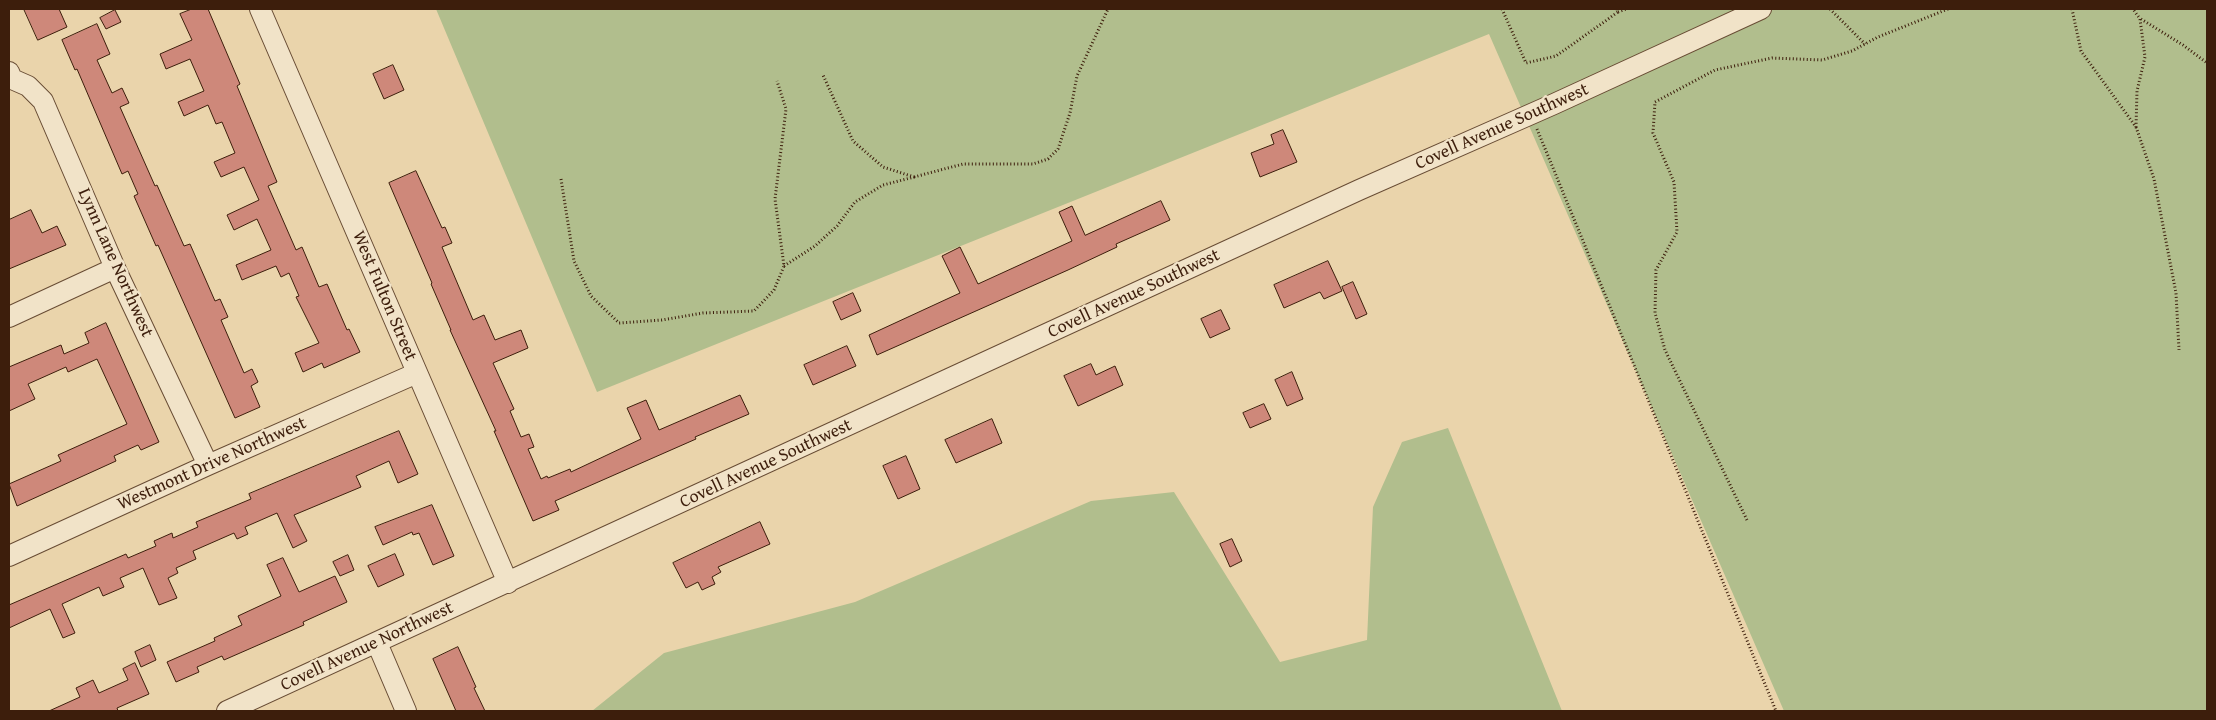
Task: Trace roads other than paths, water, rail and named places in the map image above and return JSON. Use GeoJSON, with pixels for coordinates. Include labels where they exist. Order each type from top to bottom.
{"type":"FeatureCollection","features":[{"type":"Feature","properties":{"kind":"street","name":"West Fulton Street"},"geometry":{"type":"LineString","coordinates":[[260,9],[508,583]]}},
{"type":"Feature","properties":{"kind":"street","name":"Covell Avenue Southwest"},"geometry":{"type":"LineString","coordinates":[[508,583],[1359,190],[1761,9]]}},
{"type":"Feature","properties":{"kind":"street","name":"Lynn Lane Northwest"},"geometry":{"type":"LineString","coordinates":[[10,77],[28,86],[42,101],[115,268],[208,465]]}},
{"type":"Feature","properties":{"kind":"street"},"geometry":{"type":"LineString","coordinates":[[9,317],[115,268]]}},
{"type":"Feature","properties":{"kind":"street","name":"Westmont Drive Northwest"},"geometry":{"type":"LineString","coordinates":[[9,556],[416,373]]}},
{"type":"Feature","properties":{"kind":"street","name":"Covell Avenue Northwest"},"geometry":{"type":"LineString","coordinates":[[227,711],[508,583]]}},
{"type":"Feature","properties":{"kind":"street"},"geometry":{"type":"LineString","coordinates":[[377,643],[406,711]]}}]}
